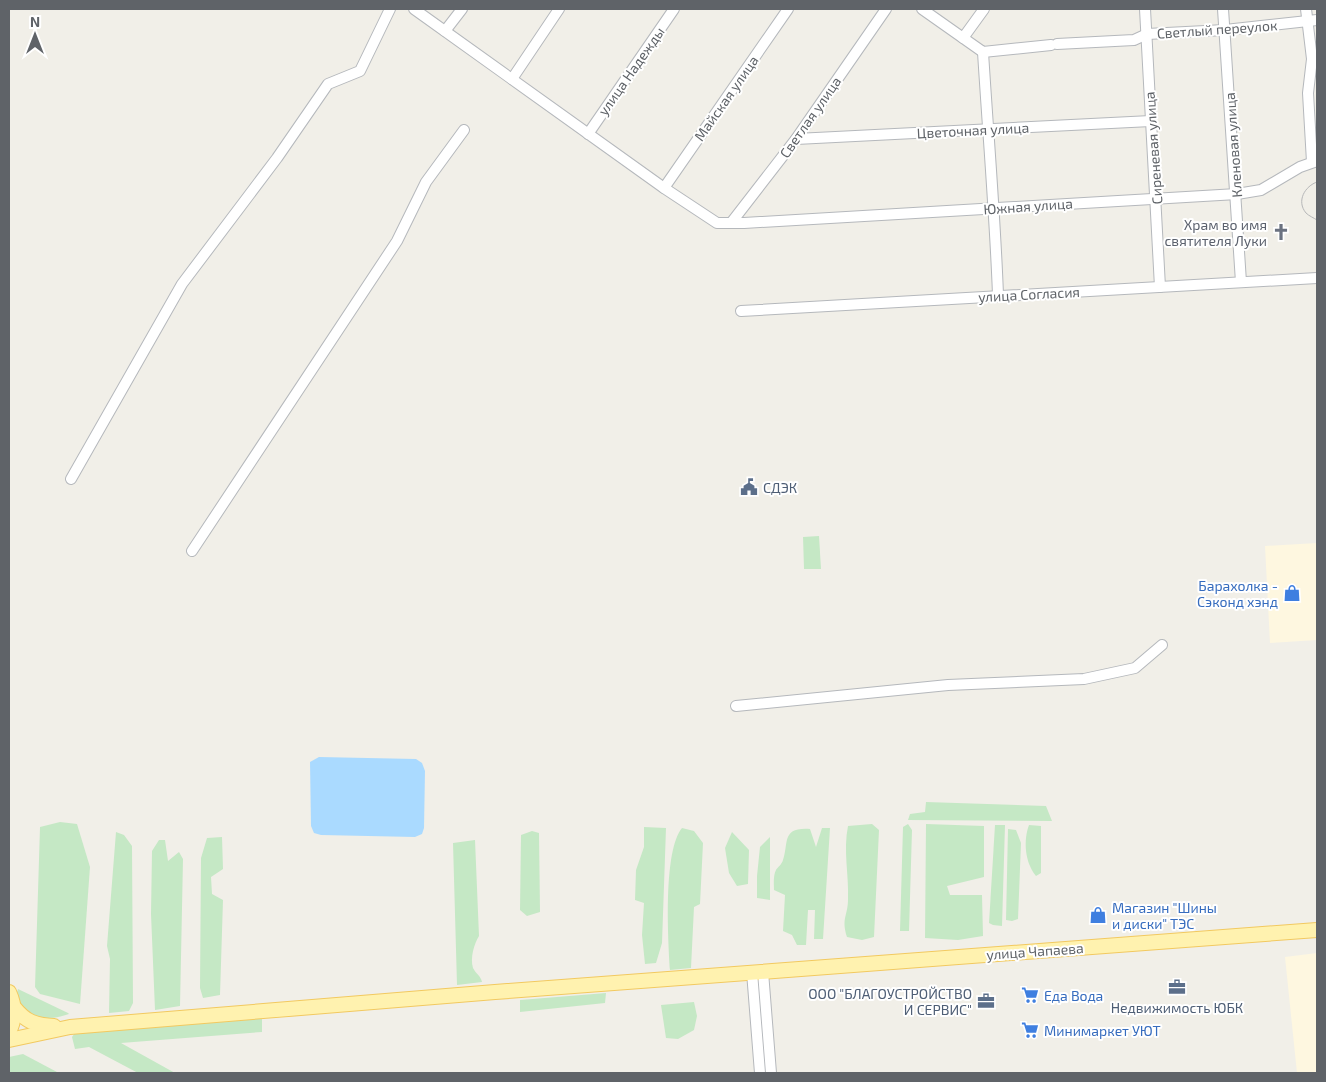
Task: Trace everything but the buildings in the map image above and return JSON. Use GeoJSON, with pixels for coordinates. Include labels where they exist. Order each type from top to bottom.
{"type":"FeatureCollection","features":[{"type":"Feature","properties":{"kind":"main road","name":"улица Чапаева"},"geometry":{"type":"LineString","coordinates":[[70,1026],[1317,930]]}},
{"type":"Feature","properties":{"kind":"main road"},"geometry":{"type":"LineString","coordinates":[[9,992],[14,1007],[21,1016],[30,1022],[41,1025],[70,1026]]}},
{"type":"Feature","properties":{"kind":"main road"},"geometry":{"type":"LineString","coordinates":[[9,1032],[13,1022],[14,1007]]}},
{"type":"Feature","properties":{"kind":"main road"},"geometry":{"type":"LineString","coordinates":[[9,1040],[70,1026]]}},
{"type":"Feature","properties":{"kind":"street"},"geometry":{"type":"LineString","coordinates":[[71,479],[182,284],[278,158],[328,84],[360,71],[390,9]]}},
{"type":"Feature","properties":{"kind":"street","name":"Южная улица"},"geometry":{"type":"LineString","coordinates":[[414,9],[664,188],[717,223],[1236,194],[1260,190],[1300,167],[1315,161]]}},
{"type":"Feature","properties":{"kind":"street"},"geometry":{"type":"LineString","coordinates":[[445,30],[462,9]]}},
{"type":"Feature","properties":{"kind":"street"},"geometry":{"type":"LineString","coordinates":[[512,79],[560,9]]}},
{"type":"Feature","properties":{"kind":"street","name":"улица Надежды"},"geometry":{"type":"LineString","coordinates":[[588,134],[674,9]]}},
{"type":"Feature","properties":{"kind":"street","name":"Майская улица"},"geometry":{"type":"LineString","coordinates":[[664,188],[788,9]]}},
{"type":"Feature","properties":{"kind":"street","name":"Светлая улица"},"geometry":{"type":"LineString","coordinates":[[731,223],[796,139],[886,9]]}},
{"type":"Feature","properties":{"kind":"street"},"geometry":{"type":"LineString","coordinates":[[922,9],[983,52],[998,295]]}},
{"type":"Feature","properties":{"kind":"street"},"geometry":{"type":"LineString","coordinates":[[964,38],[984,9]]}},
{"type":"Feature","properties":{"kind":"street","name":"Сиреневая улица"},"geometry":{"type":"LineString","coordinates":[[1145,9],[1160,287]]}},
{"type":"Feature","properties":{"kind":"street","name":"Кленовая улица"},"geometry":{"type":"LineString","coordinates":[[1223,9],[1241,282]]}},
{"type":"Feature","properties":{"kind":"street"},"geometry":{"type":"LineString","coordinates":[[1306,9],[1312,21],[1312,59],[1308,93],[1315,161]]}},
{"type":"Feature","properties":{"kind":"street","name":"Светлый переулок"},"geometry":{"type":"LineString","coordinates":[[983,52],[1134,40],[1147,34],[1224,30],[1312,21]]}},
{"type":"Feature","properties":{"kind":"street","name":"Цветочная улица"},"geometry":{"type":"LineString","coordinates":[[796,139],[1151,121]]}},
{"type":"Feature","properties":{"kind":"street"},"geometry":{"type":"LineString","coordinates":[[192,551],[397,241],[426,182],[464,130]]}},
{"type":"Feature","properties":{"kind":"street","name":"улица Согласия"},"geometry":{"type":"LineString","coordinates":[[741,311],[1317,278]]}},
{"type":"Feature","properties":{"kind":"street"},"geometry":{"type":"LineString","coordinates":[[736,706],[948,685],[1084,679],[1135,668],[1162,645]]}},
{"type":"Feature","properties":{"kind":"street"},"geometry":{"type":"LineString","coordinates":[[757,972],[760,1073]]}},
{"type":"Feature","properties":{"kind":"street"},"geometry":{"type":"LineString","coordinates":[[757,972],[771,1073]]}},
{"type":"Feature","properties":{"kind":"shaded area","name":"Барахолка - Сэконд хэнд"},"geometry":{"type":"Polygon","coordinates":[[[1317,543],[1317,640],[1270,643],[1265,546],[1317,543]]]}},
{"type":"Feature","properties":{"kind":"shaded area"},"geometry":{"type":"Polygon","coordinates":[[[1317,953],[1317,1073],[1297,1073],[1285,957],[1317,953]]]}},
{"type":"Feature","properties":{"kind":"green space"},"geometry":{"type":"Polygon","coordinates":[[[819,536],[821,569],[804,569],[803,537],[819,536]]]}},
{"type":"Feature","properties":{"kind":"green space"},"geometry":{"type":"Polygon","coordinates":[[[926,802],[1046,806],[1052,821],[908,820],[910,814],[925,812],[926,802]]]}},
{"type":"Feature","properties":{"kind":"green space"},"geometry":{"type":"Polygon","coordinates":[[[60,822],[77,824],[90,867],[80,1004],[40,994],[35,987],[40,827],[60,822]]]}},
{"type":"Feature","properties":{"kind":"green space"},"geometry":{"type":"Polygon","coordinates":[[[872,824],[879,830],[874,937],[862,940],[847,937],[845,931],[848,905],[847,835],[848,826],[872,824]]]}},
{"type":"Feature","properties":{"kind":"green space"},"geometry":{"type":"Polygon","coordinates":[[[908,824],[912,830],[909,931],[900,931],[903,827],[908,824]]]}},
{"type":"Feature","properties":{"kind":"green space"},"geometry":{"type":"Polygon","coordinates":[[[926,824],[984,826],[984,877],[947,886],[950,895],[982,895],[983,936],[958,940],[925,938],[926,824]]]}},
{"type":"Feature","properties":{"kind":"green space"},"geometry":{"type":"Polygon","coordinates":[[[995,825],[1005,825],[1002,926],[989,923],[995,825]]]}},
{"type":"Feature","properties":{"kind":"green space"},"geometry":{"type":"Polygon","coordinates":[[[1029,825],[1041,826],[1041,873],[1036,876],[1029,865],[1026,852],[1026,838],[1029,825]]]}},
{"type":"Feature","properties":{"kind":"green space"},"geometry":{"type":"Polygon","coordinates":[[[644,827],[666,828],[662,943],[656,963],[645,964],[642,935],[644,903],[635,900],[636,870],[644,847],[644,827]]]}},
{"type":"Feature","properties":{"kind":"green space"},"geometry":{"type":"Polygon","coordinates":[[[682,828],[694,831],[703,843],[700,904],[694,907],[691,968],[670,970],[669,875],[676,839],[682,828]]]}},
{"type":"Feature","properties":{"kind":"green space"},"geometry":{"type":"Polygon","coordinates":[[[822,828],[830,828],[823,939],[814,939],[815,910],[808,910],[806,945],[797,945],[792,935],[783,931],[785,895],[774,890],[774,875],[785,854],[790,833],[801,829],[810,829],[816,847],[822,828]]]}},
{"type":"Feature","properties":{"kind":"green space"},"geometry":{"type":"Polygon","coordinates":[[[1008,829],[1016,830],[1021,843],[1018,919],[1012,921],[1006,920],[1008,829]]]}},
{"type":"Feature","properties":{"kind":"green space"},"geometry":{"type":"Polygon","coordinates":[[[532,831],[539,833],[540,912],[527,916],[520,910],[521,835],[532,831]]]}},
{"type":"Feature","properties":{"kind":"green space"},"geometry":{"type":"Polygon","coordinates":[[[116,832],[124,835],[132,846],[133,1003],[129,1011],[109,1013],[110,959],[107,946],[116,832]]]}},
{"type":"Feature","properties":{"kind":"green space"},"geometry":{"type":"Polygon","coordinates":[[[732,832],[749,850],[748,884],[737,886],[729,873],[725,848],[732,832]]]}},
{"type":"Feature","properties":{"kind":"green space"},"geometry":{"type":"Polygon","coordinates":[[[222,837],[223,869],[211,877],[212,894],[223,900],[220,995],[203,998],[200,988],[201,858],[207,838],[222,837]]]}},
{"type":"Feature","properties":{"kind":"green space"},"geometry":{"type":"Polygon","coordinates":[[[770,837],[770,900],[757,898],[757,876],[760,847],[770,837]]]}},
{"type":"Feature","properties":{"kind":"green space"},"geometry":{"type":"Polygon","coordinates":[[[159,840],[165,840],[168,861],[179,852],[183,859],[180,1006],[155,1010],[151,914],[152,851],[159,840]]]}},
{"type":"Feature","properties":{"kind":"green space"},"geometry":{"type":"Polygon","coordinates":[[[475,840],[479,936],[474,947],[472,960],[473,968],[482,982],[457,985],[453,843],[475,840]]]}},
{"type":"Feature","properties":{"kind":"green space"},"geometry":{"type":"Polygon","coordinates":[[[18,989],[69,1014],[59,1017],[35,1017],[22,1008],[17,999],[18,989]]]}},
{"type":"Feature","properties":{"kind":"green space"},"geometry":{"type":"Polygon","coordinates":[[[606,993],[605,1003],[520,1012],[520,1000],[606,993]]]}},
{"type":"Feature","properties":{"kind":"green space"},"geometry":{"type":"Polygon","coordinates":[[[694,1002],[697,1016],[694,1030],[678,1039],[666,1038],[661,1005],[694,1002]]]}},
{"type":"Feature","properties":{"kind":"green space"},"geometry":{"type":"Polygon","coordinates":[[[262,1018],[262,1032],[121,1043],[175,1073],[138,1073],[89,1047],[75,1049],[72,1037],[77,1030],[262,1018]]]}},
{"type":"Feature","properties":{"kind":"green space"},"geometry":{"type":"Polygon","coordinates":[[[23,1054],[57,1073],[9,1073],[9,1057],[23,1054]]]}},
{"type":"Feature","properties":{"kind":"water"},"geometry":{"type":"Polygon","coordinates":[[[319,757],[416,759],[422,763],[425,771],[424,828],[422,834],[415,837],[321,835],[314,833],[311,826],[310,762],[319,757]]]}},
{"type":"Feature","properties":{"kind":"tram line"},"geometry":{"type":"LineString","coordinates":[[1317,182],[1306,190],[1302,199],[1303,208],[1306,213],[1317,220]]}},
{"type":"Feature","properties":{"kind":"place","name":"Храм во имя святителя Луки"},"geometry":{"type":"Point","coordinates":[1281,232]}},
{"type":"Feature","properties":{"kind":"place","name":"СДЭК"},"geometry":{"type":"Point","coordinates":[749,487]}},
{"type":"Feature","properties":{"kind":"place","name":"Барахолка - Сэконд хэнд"},"geometry":{"type":"Point","coordinates":[1292,593]}},
{"type":"Feature","properties":{"kind":"place","name":"Магазин \"Шины и диски\" ТЭС"},"geometry":{"type":"Point","coordinates":[1098,915]}},
{"type":"Feature","properties":{"kind":"place","name":"Недвижимость ЮБК"},"geometry":{"type":"Point","coordinates":[1177,987]}},
{"type":"Feature","properties":{"kind":"place","name":"Еда Вода"},"geometry":{"type":"Point","coordinates":[1030,995]}},
{"type":"Feature","properties":{"kind":"place","name":"ООО \"БЛАГОУСТРОЙСТВО И СЕРВИС\""},"geometry":{"type":"Point","coordinates":[986,1001]}},
{"type":"Feature","properties":{"kind":"place","name":"Минимаркет УЮТ"},"geometry":{"type":"Point","coordinates":[1030,1030]}}]}
